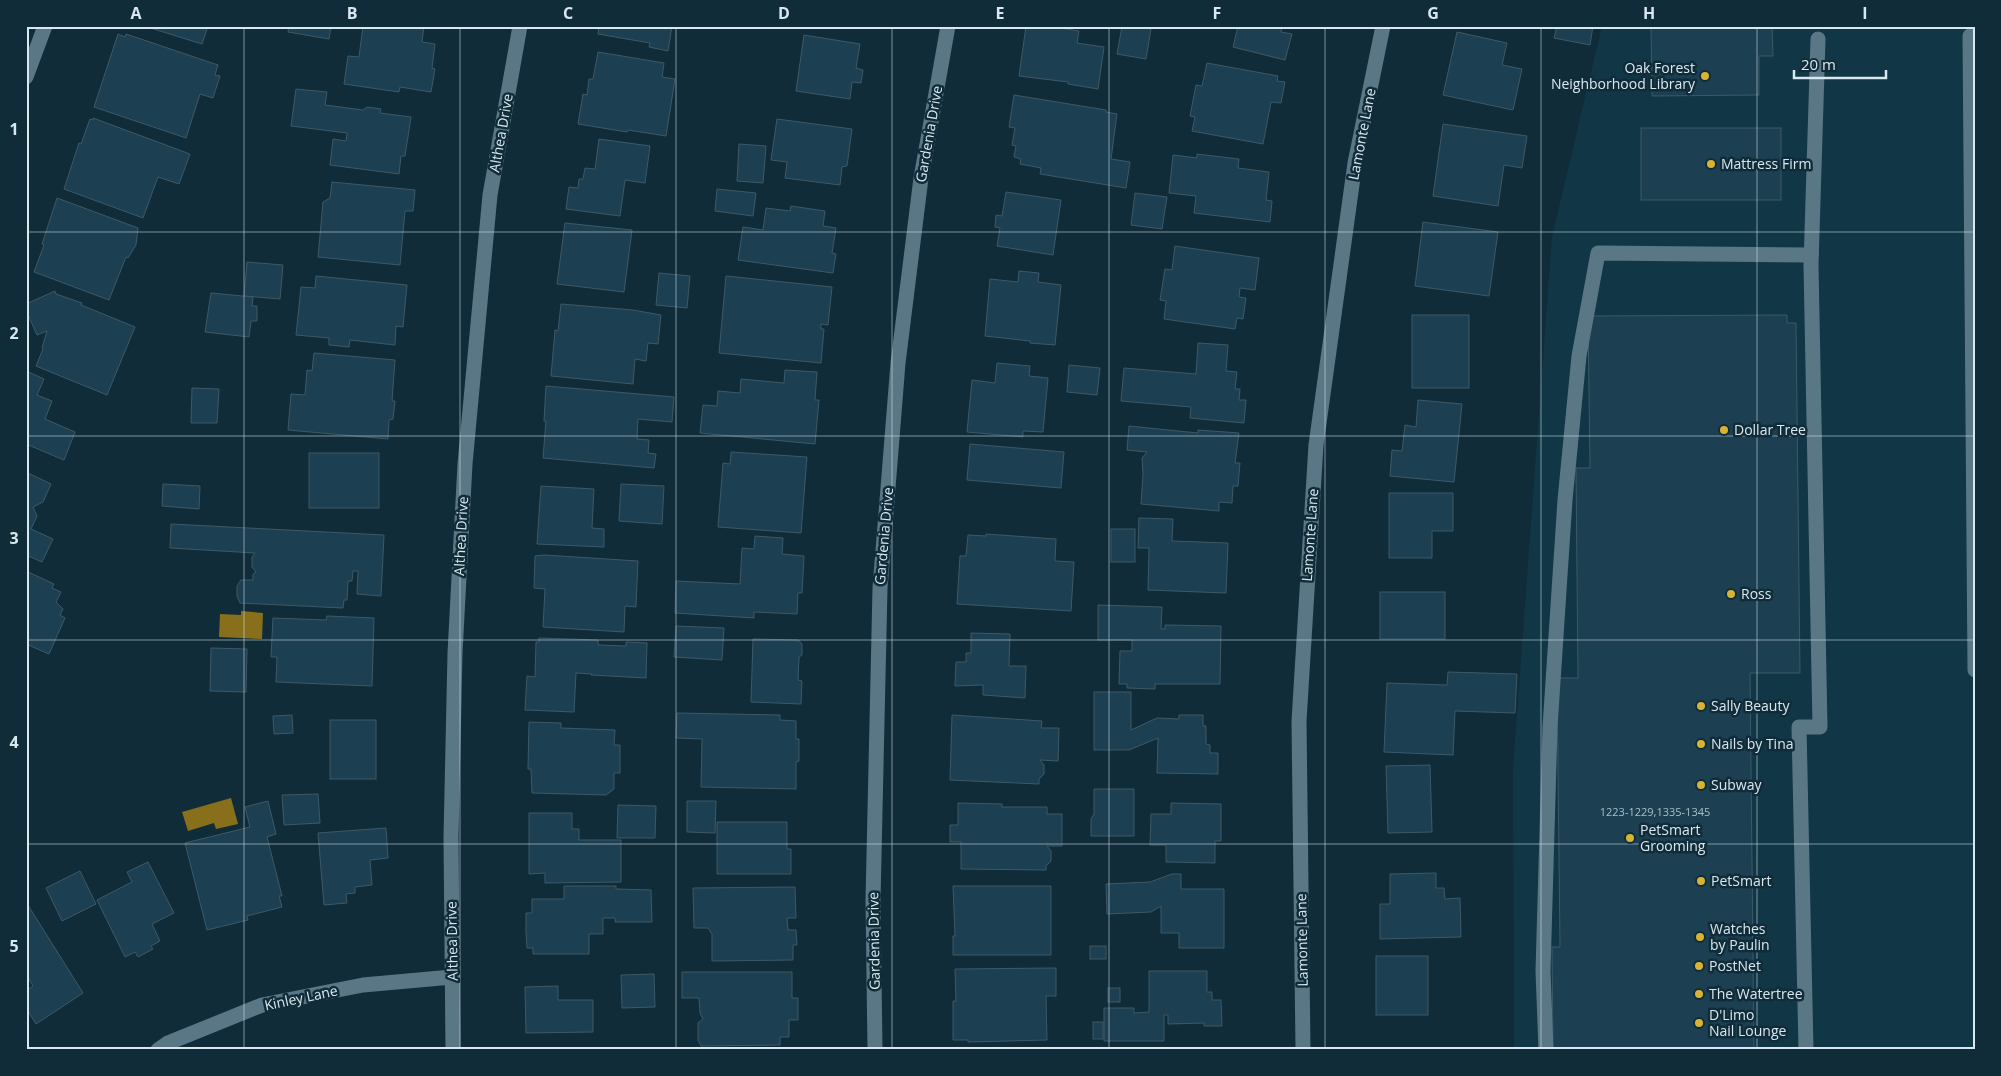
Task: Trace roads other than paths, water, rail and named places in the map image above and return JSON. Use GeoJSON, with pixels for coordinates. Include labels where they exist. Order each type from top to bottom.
{"type":"FeatureCollection","features":[{"type":"Feature","properties":{"kind":"street"},"geometry":{"type":"LineString","coordinates":[[26,77],[45,26]]}},
{"type":"Feature","properties":{"kind":"street","name":"Althea Drive"},"geometry":{"type":"LineString","coordinates":[[453,1050],[451,838],[454,663],[464,464],[490,195],[520,26]]}},
{"type":"Feature","properties":{"kind":"street","name":"Gardenia Drive"},"geometry":{"type":"LineString","coordinates":[[875,1050],[873,900],[880,588],[900,353],[921,178],[948,26]]}},
{"type":"Feature","properties":{"kind":"street","name":"Lamonte Lane"},"geometry":{"type":"LineString","coordinates":[[1303,1050],[1299,722],[1316,445],[1355,163],[1383,26]]}},
{"type":"Feature","properties":{"kind":"street"},"geometry":{"type":"LineString","coordinates":[[1970,36],[1973,218],[1975,670]]}},
{"type":"Feature","properties":{"kind":"street"},"geometry":{"type":"LineString","coordinates":[[1806,1050],[1799,727],[1820,727],[1811,255],[1818,39]]}},
{"type":"Feature","properties":{"kind":"street"},"geometry":{"type":"LineString","coordinates":[[1546,1050],[1543,971],[1550,727],[1565,500],[1578,365],[1598,253],[1811,255]]}},
{"type":"Feature","properties":{"kind":"street","name":"Kinley Lane"},"geometry":{"type":"LineString","coordinates":[[158,1050],[168,1043],[262,1005],[363,985],[452,977]]}},
{"type":"Feature","properties":{"kind":"place","name":"Oak Forest Neighborhood Library"},"geometry":{"type":"Point","coordinates":[1705,76]}},
{"type":"Feature","properties":{"kind":"place","name":"Mattress Firm"},"geometry":{"type":"Point","coordinates":[1711,164]}},
{"type":"Feature","properties":{"kind":"place","name":"Dollar Tree"},"geometry":{"type":"Point","coordinates":[1724,430]}},
{"type":"Feature","properties":{"kind":"place","name":"Ross"},"geometry":{"type":"Point","coordinates":[1731,594]}},
{"type":"Feature","properties":{"kind":"place","name":"Sally Beauty"},"geometry":{"type":"Point","coordinates":[1701,706]}},
{"type":"Feature","properties":{"kind":"place","name":"Nails by Tina"},"geometry":{"type":"Point","coordinates":[1701,744]}},
{"type":"Feature","properties":{"kind":"place","name":"Subway"},"geometry":{"type":"Point","coordinates":[1701,785]}},
{"type":"Feature","properties":{"kind":"place","name":"PetSmart Grooming"},"geometry":{"type":"Point","coordinates":[1630,838]}},
{"type":"Feature","properties":{"kind":"place","name":"PetSmart"},"geometry":{"type":"Point","coordinates":[1701,881]}},
{"type":"Feature","properties":{"kind":"place","name":"Watches by Paulin"},"geometry":{"type":"Point","coordinates":[1700,937]}},
{"type":"Feature","properties":{"kind":"place","name":"PostNet"},"geometry":{"type":"Point","coordinates":[1699,966]}},
{"type":"Feature","properties":{"kind":"place","name":"The Watertree"},"geometry":{"type":"Point","coordinates":[1699,994]}},
{"type":"Feature","properties":{"kind":"place","name":"D'Limo Nail Lounge"},"geometry":{"type":"Point","coordinates":[1699,1023]}}]}
